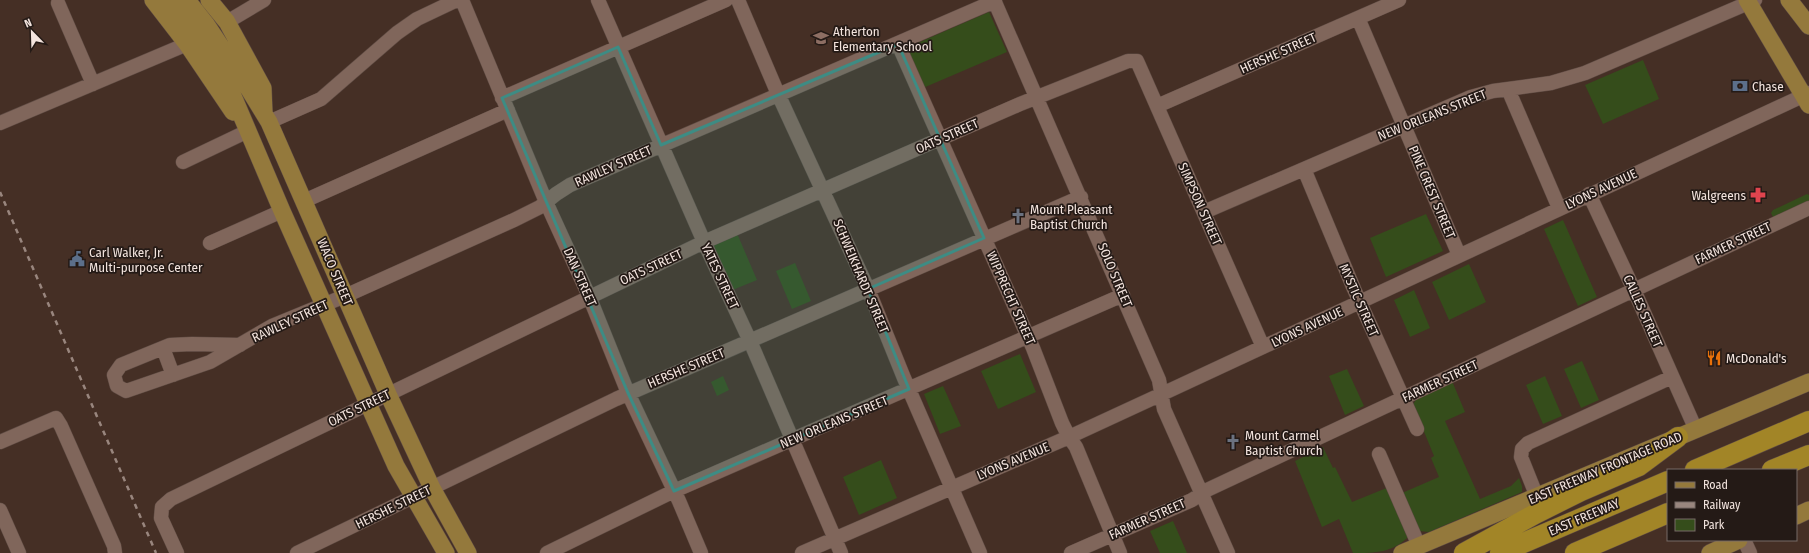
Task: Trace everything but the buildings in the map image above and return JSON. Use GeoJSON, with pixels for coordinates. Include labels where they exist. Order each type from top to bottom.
{"type":"FeatureCollection","features":[{"type":"Feature","properties":{"kind":"highway"},"geometry":{"type":"LineString","coordinates":[[1697,469],[1809,421]]}},
{"type":"Feature","properties":{"kind":"highway"},"geometry":{"type":"LineString","coordinates":[[1464,553],[1537,513],[1639,466],[1678,438]]}},
{"type":"Feature","properties":{"kind":"highway"},"geometry":{"type":"LineString","coordinates":[[1774,469],[1809,455]]}},
{"type":"Feature","properties":{"kind":"highway","name":"EAST FREEWAY"},"geometry":{"type":"LineString","coordinates":[[1500,553],[1667,481]]}},
{"type":"Feature","properties":{"kind":"highway"},"geometry":{"type":"LineString","coordinates":[[1575,553],[1667,513]]}},
{"type":"Feature","properties":{"kind":"main road"},"geometry":{"type":"LineString","coordinates":[[153,0],[187,44],[230,109],[247,128]]}},
{"type":"Feature","properties":{"kind":"main road","name":"WACO STREET"},"geometry":{"type":"LineString","coordinates":[[171,0],[228,84],[282,211],[325,304],[396,466],[446,553]]}},
{"type":"Feature","properties":{"kind":"main road","name":"WACO STREET"},"geometry":{"type":"LineString","coordinates":[[186,0],[242,78],[267,118],[388,394],[432,488],[468,553]]}},
{"type":"Feature","properties":{"kind":"main road"},"geometry":{"type":"LineString","coordinates":[[209,0],[227,22],[263,88],[267,118]]}},
{"type":"Feature","properties":{"kind":"main road"},"geometry":{"type":"LineString","coordinates":[[1789,0],[1809,26]]}},
{"type":"Feature","properties":{"kind":"main road"},"geometry":{"type":"LineString","coordinates":[[1750,1],[1807,98]]}},
{"type":"Feature","properties":{"kind":"main road","name":"EAST FREEWAY FRONTAGE ROAD"},"geometry":{"type":"LineString","coordinates":[[1402,553],[1809,382]]}},
{"type":"Feature","properties":{"kind":"main road"},"geometry":{"type":"LineString","coordinates":[[1797,516],[1809,510]]}},
{"type":"Feature","properties":{"kind":"main road"},"geometry":{"type":"LineString","coordinates":[[1710,553],[1737,541]]}},
{"type":"Feature","properties":{"kind":"street"},"geometry":{"type":"LineString","coordinates":[[227,22],[264,0]]}},
{"type":"Feature","properties":{"kind":"street"},"geometry":{"type":"LineString","coordinates":[[267,118],[321,99],[397,33],[416,19],[458,0]]}},
{"type":"Feature","properties":{"kind":"street","name":"DAN STREET"},"geometry":{"type":"LineString","coordinates":[[462,0],[546,202],[589,296],[628,393],[701,553]]}},
{"type":"Feature","properties":{"kind":"street","name":"YATES STREET"},"geometry":{"type":"LineString","coordinates":[[598,0],[704,242],[750,341],[841,553]]}},
{"type":"Feature","properties":{"kind":"street"},"geometry":{"type":"LineString","coordinates":[[304,201],[505,104],[618,47],[726,0]]}},
{"type":"Feature","properties":{"kind":"street","name":"SCHWEIKHARDT STREET"},"geometry":{"type":"LineString","coordinates":[[738,0],[778,94],[824,190],[868,290],[980,553]]}},
{"type":"Feature","properties":{"kind":"street","name":"RAWLEY STREET"},"geometry":{"type":"LineString","coordinates":[[240,345],[192,344],[163,348],[120,365],[114,375],[117,386],[126,391],[210,362],[240,345],[272,326],[345,296],[514,220],[546,202],[570,185],[661,144],[898,44],[995,0]]}},
{"type":"Feature","properties":{"kind":"street","name":"SOLO STREET"},"geometry":{"type":"LineString","coordinates":[[995,0],[1159,380],[1164,409],[1228,553]]}},
{"type":"Feature","properties":{"kind":"street","name":"HERSHE STREET"},"geometry":{"type":"LineString","coordinates":[[1157,106],[1399,0]]}},
{"type":"Feature","properties":{"kind":"street","name":"NEW ORLEANS STREET"},"geometry":{"type":"LineString","coordinates":[[1204,212],[1471,97],[1493,91],[1551,83],[1585,73],[1750,1]]}},
{"type":"Feature","properties":{"kind":"street"},"geometry":{"type":"LineString","coordinates":[[58,3],[93,84]]}},
{"type":"Feature","properties":{"kind":"street","name":"PINE CREST STREET"},"geometry":{"type":"LineString","coordinates":[[1358,18],[1459,255]]}},
{"type":"Feature","properties":{"kind":"street"},"geometry":{"type":"LineString","coordinates":[[0,123],[187,44]]}},
{"type":"Feature","properties":{"kind":"street","name":"WIPPRECHT STREET"},"geometry":{"type":"LineString","coordinates":[[898,44],[1028,336],[1068,437],[1076,447],[1120,553]]}},
{"type":"Feature","properties":{"kind":"street","name":"OATS STREET"},"geometry":{"type":"LineString","coordinates":[[177,553],[161,518],[162,507],[175,497],[589,296],[704,242],[1037,97],[1046,95],[1128,61],[1137,61]]}},
{"type":"Feature","properties":{"kind":"street","name":"SIMPSON STREET"},"geometry":{"type":"LineString","coordinates":[[1137,61],[1263,347]]}},
{"type":"Feature","properties":{"kind":"street"},"geometry":{"type":"LineString","coordinates":[[1508,89],[1559,208]]}},
{"type":"Feature","properties":{"kind":"street","name":"LYONS AVENUE"},"geometry":{"type":"LineString","coordinates":[[802,553],[1068,437],[1589,194],[1807,98]]}},
{"type":"Feature","properties":{"kind":"street"},"geometry":{"type":"LineString","coordinates":[[182,162],[247,128]]}},
{"type":"Feature","properties":{"kind":"street","name":"MYSTIC STREET"},"geometry":{"type":"LineString","coordinates":[[1304,169],[1360,302],[1417,429]]}},
{"type":"Feature","properties":{"kind":"street","name":"CALLES STREET"},"geometry":{"type":"LineString","coordinates":[[1589,194],[1634,290],[1696,430]]}},
{"type":"Feature","properties":{"kind":"street","name":"HERSHE STREET"},"geometry":{"type":"LineString","coordinates":[[297,553],[628,393],[1081,197]]}},
{"type":"Feature","properties":{"kind":"street","name":"FARMER STREET"},"geometry":{"type":"LineString","coordinates":[[1071,553],[1201,494],[1809,208]]}},
{"type":"Feature","properties":{"kind":"street"},"geometry":{"type":"LineString","coordinates":[[210,243],[282,211]]}},
{"type":"Feature","properties":{"kind":"street","name":"NEW ORLEANS STREET"},"geometry":{"type":"LineString","coordinates":[[547,553],[674,491],[1123,295]]}},
{"type":"Feature","properties":{"kind":"street"},"geometry":{"type":"LineString","coordinates":[[163,348],[172,375]]}},
{"type":"Feature","properties":{"kind":"street"},"geometry":{"type":"LineString","coordinates":[[1537,497],[1521,457],[1522,449],[1528,443],[1672,377]]}},
{"type":"Feature","properties":{"kind":"street"},"geometry":{"type":"LineString","coordinates":[[0,442],[56,418],[61,426],[114,546],[115,553]]}},
{"type":"Feature","properties":{"kind":"street"},"geometry":{"type":"LineString","coordinates":[[1379,454],[1418,546]]}},
{"type":"Feature","properties":{"kind":"street"},"geometry":{"type":"LineString","coordinates":[[0,510],[19,553]]}},
{"type":"Feature","properties":{"kind":"street"},"geometry":{"type":"LineString","coordinates":[[1744,541],[1750,553]]}},
{"type":"Feature","properties":{"kind":"highlighted area"},"geometry":{"type":"Polygon","coordinates":[[[898,44],[984,238],[868,289],[909,389],[674,491],[628,393],[502,98],[618,47],[661,145],[898,44]]]}},
{"type":"Feature","properties":{"kind":"green space"},"geometry":{"type":"Polygon","coordinates":[[[989,12],[1007,52],[923,88],[906,48],[989,12]]]}},
{"type":"Feature","properties":{"kind":"green space"},"geometry":{"type":"Polygon","coordinates":[[[1643,60],[1659,99],[1603,124],[1585,85],[1643,60]]]}},
{"type":"Feature","properties":{"kind":"green space"},"geometry":{"type":"Polygon","coordinates":[[[1807,194],[1809,195],[1809,201],[1773,217],[1771,213],[1773,210],[1807,194]]]}},
{"type":"Feature","properties":{"kind":"green space"},"geometry":{"type":"Polygon","coordinates":[[[1426,214],[1443,251],[1386,277],[1370,238],[1426,214]]]}},
{"type":"Feature","properties":{"kind":"green space"},"geometry":{"type":"Polygon","coordinates":[[[1563,220],[1597,297],[1578,306],[1544,229],[1563,220]]]}},
{"type":"Feature","properties":{"kind":"green space"},"geometry":{"type":"Polygon","coordinates":[[[736,231],[757,280],[730,291],[710,244],[736,231]]]}},
{"type":"Feature","properties":{"kind":"green space"},"geometry":{"type":"Polygon","coordinates":[[[795,263],[811,301],[792,309],[776,271],[795,263]]]}},
{"type":"Feature","properties":{"kind":"green space"},"geometry":{"type":"Polygon","coordinates":[[[1469,264],[1486,302],[1449,320],[1432,282],[1469,264]]]}},
{"type":"Feature","properties":{"kind":"green space"},"geometry":{"type":"Polygon","coordinates":[[[1414,290],[1430,328],[1410,337],[1394,300],[1414,290]]]}},
{"type":"Feature","properties":{"kind":"green space"},"geometry":{"type":"Polygon","coordinates":[[[1020,354],[1036,392],[998,409],[981,371],[1020,354]]]}},
{"type":"Feature","properties":{"kind":"green space"},"geometry":{"type":"Polygon","coordinates":[[[1582,361],[1599,400],[1581,408],[1564,369],[1582,361]]]}},
{"type":"Feature","properties":{"kind":"green space"},"geometry":{"type":"Polygon","coordinates":[[[1347,369],[1364,406],[1345,415],[1329,376],[1347,369]]]}},
{"type":"Feature","properties":{"kind":"green space"},"geometry":{"type":"Polygon","coordinates":[[[723,376],[729,390],[717,396],[711,382],[723,376]]]}},
{"type":"Feature","properties":{"kind":"green space"},"geometry":{"type":"Polygon","coordinates":[[[1545,376],[1562,416],[1543,424],[1526,385],[1545,376]]]}},
{"type":"Feature","properties":{"kind":"green space"},"geometry":{"type":"Polygon","coordinates":[[[1452,381],[1465,412],[1445,421],[1480,499],[1511,486],[1519,478],[1522,486],[1522,492],[1429,532],[1419,531],[1402,493],[1439,477],[1431,458],[1434,456],[1413,405],[1416,399],[1452,381]]]}},
{"type":"Feature","properties":{"kind":"green space"},"geometry":{"type":"Polygon","coordinates":[[[943,386],[961,426],[940,434],[924,394],[943,386]]]}},
{"type":"Feature","properties":{"kind":"green space"},"geometry":{"type":"Polygon","coordinates":[[[1323,447],[1333,468],[1335,467],[1352,502],[1389,487],[1409,536],[1403,542],[1383,551],[1353,553],[1339,519],[1322,527],[1295,461],[1323,447]]]}},
{"type":"Feature","properties":{"kind":"green space"},"geometry":{"type":"Polygon","coordinates":[[[881,460],[897,498],[859,515],[843,477],[881,460]]]}},
{"type":"Feature","properties":{"kind":"green space"},"geometry":{"type":"Polygon","coordinates":[[[1173,521],[1187,553],[1160,553],[1150,531],[1173,521]]]}},
{"type":"Feature","properties":{"kind":"railway"},"geometry":{"type":"LineString","coordinates":[[0,192],[156,553]]}},
{"type":"Feature","properties":{"kind":"place","name":"Atherton Elementary School"},"geometry":{"type":"Point","coordinates":[821,38]}},
{"type":"Feature","properties":{"kind":"place","name":"Chase"},"geometry":{"type":"Point","coordinates":[1740,86]}},
{"type":"Feature","properties":{"kind":"place","name":"Walgreens"},"geometry":{"type":"Point","coordinates":[1758,195]}},
{"type":"Feature","properties":{"kind":"place","name":"Mount Pleasant Baptist Church"},"geometry":{"type":"Point","coordinates":[1018,216]}},
{"type":"Feature","properties":{"kind":"place","name":"Carl Walker, Jr. Multi-purpose Center"},"geometry":{"type":"Point","coordinates":[77,259]}},
{"type":"Feature","properties":{"kind":"place","name":"McDonald's"},"geometry":{"type":"Point","coordinates":[1714,358]}},
{"type":"Feature","properties":{"kind":"place","name":"Mount Carmel Baptist Church"},"geometry":{"type":"Point","coordinates":[1233,442]}}]}
